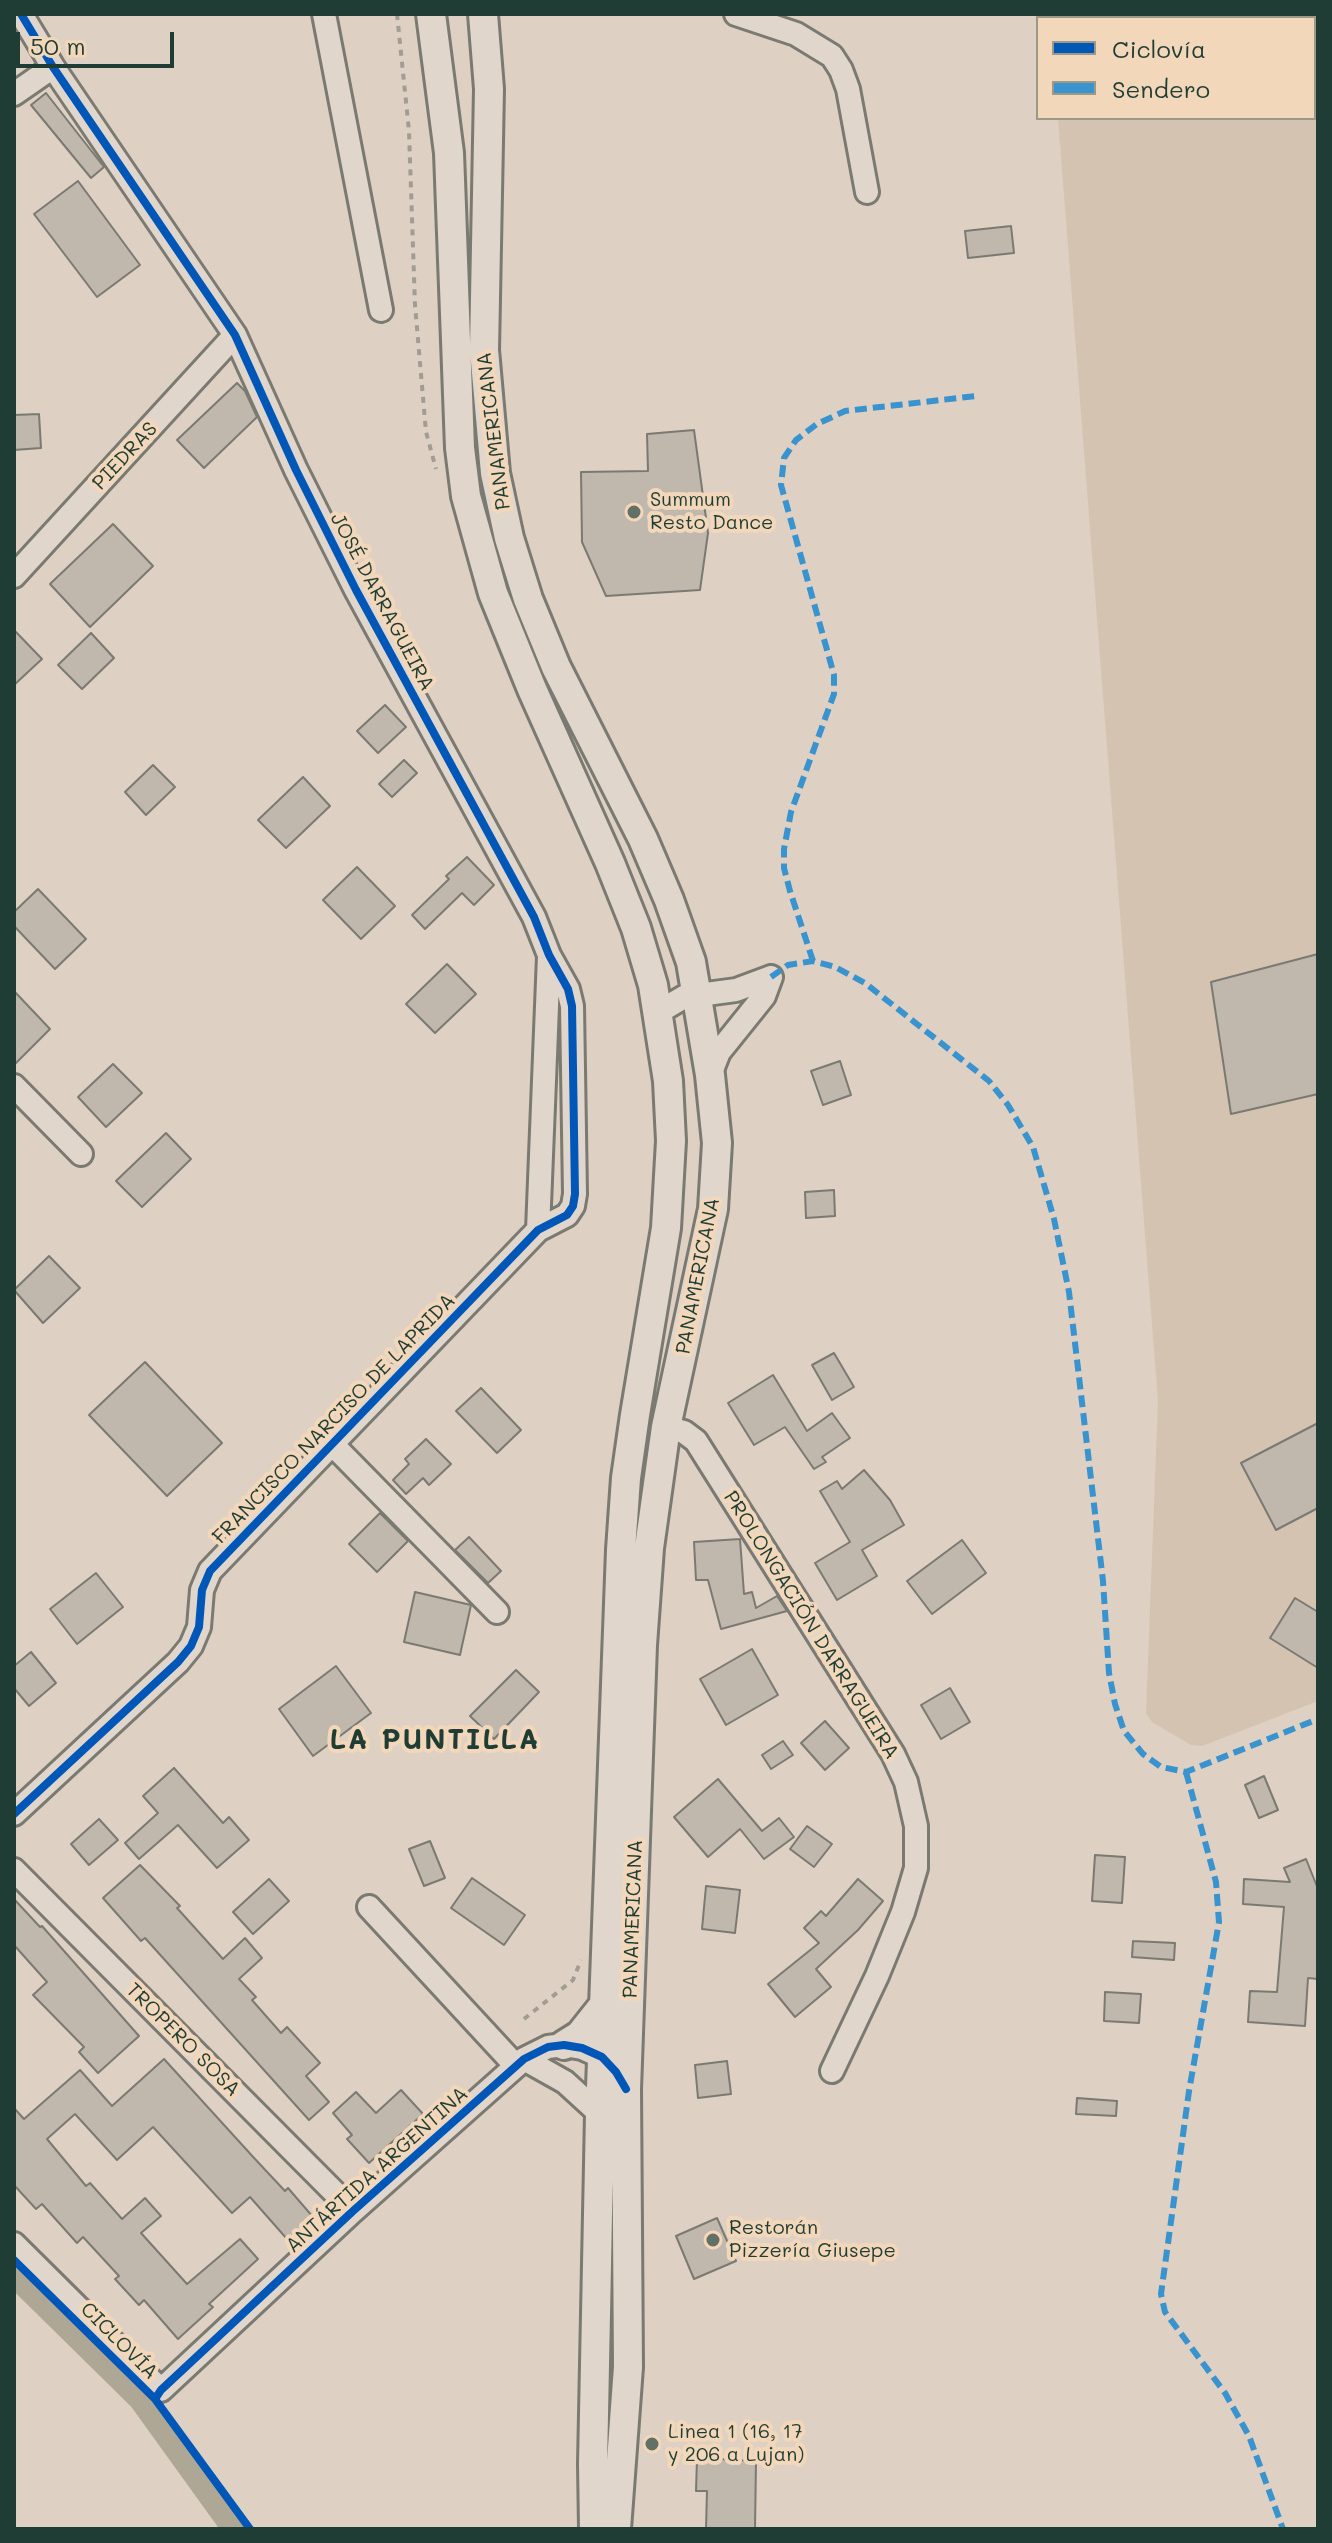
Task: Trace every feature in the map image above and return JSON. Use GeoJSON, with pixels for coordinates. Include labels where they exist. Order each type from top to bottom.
{"type":"FeatureCollection","features":[{"type":"Feature","properties":{"kind":"main road","name":"PANAMERICANA"},"geometry":{"type":"LineString","coordinates":[[431,14],[449,153],[460,448],[466,496],[477,541],[504,620],[636,928],[653,985],[668,1081],[670,1185],[666,1228],[626,1478],[617,1633],[600,2114],[594,2529]]}},
{"type":"Feature","properties":{"kind":"main road","name":"PANAMERICANA"},"geometry":{"type":"LineString","coordinates":[[483,14],[489,89],[484,350],[495,473],[509,538],[528,599],[556,667],[612,773],[669,900],[691,962],[710,1075],[717,1143],[713,1209],[666,1427],[649,1548],[642,1645],[626,2089],[628,2367],[616,2529]]}},
{"type":"Feature","properties":{"kind":"main road"},"geometry":{"type":"LineString","coordinates":[[564,2045],[580,2035],[603,2006]]}},
{"type":"Feature","properties":{"kind":"street","name":"JOSÉ DARRAGUEIRA"},"geometry":{"type":"LineString","coordinates":[[21,14],[53,67],[235,335],[349,577],[534,917],[549,955],[568,989],[572,1006],[575,1194],[573,1206],[567,1215],[538,1230],[549,955]]}},
{"type":"Feature","properties":{"kind":"street"},"geometry":{"type":"LineString","coordinates":[[324,14],[381,310]]}},
{"type":"Feature","properties":{"kind":"street"},"geometry":{"type":"LineString","coordinates":[[736,14],[796,34],[832,56],[848,89],[867,192]]}},
{"type":"Feature","properties":{"kind":"street"},"geometry":{"type":"LineString","coordinates":[[14,94],[53,67]]}},
{"type":"Feature","properties":{"kind":"street","name":"PIEDRAS"},"geometry":{"type":"LineString","coordinates":[[14,576],[235,335]]}},
{"type":"Feature","properties":{"kind":"street"},"geometry":{"type":"LineString","coordinates":[[657,1013],[673,1002],[698,994],[736,990],[771,977],[764,996],[719,1052],[710,1075]]}},
{"type":"Feature","properties":{"kind":"street"},"geometry":{"type":"LineString","coordinates":[[17,1096],[81,1154]]}},
{"type":"Feature","properties":{"kind":"street","name":"FRANCISCO NARCISO DE LAPRIDA"},"geometry":{"type":"LineString","coordinates":[[14,1814],[178,1662],[191,1646],[199,1627],[202,1590],[210,1571],[538,1230]]}},
{"type":"Feature","properties":{"kind":"street","name":"PROLONGACIÓN DARRAGUEIRA"},"geometry":{"type":"LineString","coordinates":[[666,1427],[684,1432],[696,1441],[893,1754],[906,1782],[916,1826],[916,1868],[903,1912],[877,1976],[832,2071]]}},
{"type":"Feature","properties":{"kind":"street"},"geometry":{"type":"LineString","coordinates":[[332,1444],[497,1612]]}},
{"type":"Feature","properties":{"kind":"street","name":"TROPERO SOSA"},"geometry":{"type":"LineString","coordinates":[[14,1870],[353,2211]]}},
{"type":"Feature","properties":{"kind":"street"},"geometry":{"type":"LineString","coordinates":[[369,1907],[520,2063],[565,2082],[600,2114]]}},
{"type":"Feature","properties":{"kind":"street"},"geometry":{"type":"LineString","coordinates":[[564,2045],[582,2048],[602,2057],[626,2089]]}},
{"type":"Feature","properties":{"kind":"street","name":"ANTÁRTIDA ARGENTINA"},"geometry":{"type":"LineString","coordinates":[[14,2244],[161,2390],[353,2211],[520,2063],[548,2047],[564,2045]]}},
{"type":"Feature","properties":{"kind":"shaded area"},"geometry":{"type":"Polygon","coordinates":[[[1318,14],[1318,1701],[1202,1746],[1191,1745],[1152,1722],[1146,1713],[1158,1401],[1058,120],[1316,120],[1316,16],[1050,16],[1318,14]]]}},
{"type":"Feature","properties":{"kind":"building"},"geometry":{"type":"Polygon","coordinates":[[[46,93],[104,167],[91,178],[31,105],[46,93]]]}},
{"type":"Feature","properties":{"kind":"building"},"geometry":{"type":"Polygon","coordinates":[[[78,181],[140,265],[97,297],[34,214],[78,181]]]}},
{"type":"Feature","properties":{"kind":"building"},"geometry":{"type":"Polygon","coordinates":[[[1011,226],[1014,253],[968,258],[965,231],[1011,226]]]}},
{"type":"Feature","properties":{"kind":"building"},"geometry":{"type":"Polygon","coordinates":[[[237,383],[245,391],[257,417],[204,468],[177,440],[237,383]]]}},
{"type":"Feature","properties":{"kind":"building"},"geometry":{"type":"Polygon","coordinates":[[[39,414],[41,448],[14,450],[14,415],[39,414]]]}},
{"type":"Feature","properties":{"kind":"building"},"geometry":{"type":"Polygon","coordinates":[[[694,430],[708,533],[700,590],[606,596],[582,542],[581,472],[648,471],[647,434],[694,430]]]}},
{"type":"Feature","properties":{"kind":"building"},"geometry":{"type":"Polygon","coordinates":[[[113,524],[153,566],[90,627],[50,584],[113,524]]]}},
{"type":"Feature","properties":{"kind":"building"},"geometry":{"type":"Polygon","coordinates":[[[14,630],[42,659],[14,685],[14,630]]]}},
{"type":"Feature","properties":{"kind":"building"},"geometry":{"type":"Polygon","coordinates":[[[91,633],[114,658],[82,689],[58,665],[91,633]]]}},
{"type":"Feature","properties":{"kind":"building"},"geometry":{"type":"Polygon","coordinates":[[[385,705],[406,727],[378,753],[357,731],[385,705]]]}},
{"type":"Feature","properties":{"kind":"building"},"geometry":{"type":"Polygon","coordinates":[[[404,760],[417,773],[392,797],[379,784],[404,760]]]}},
{"type":"Feature","properties":{"kind":"building"},"geometry":{"type":"Polygon","coordinates":[[[153,765],[175,787],[146,815],[125,792],[153,765]]]}},
{"type":"Feature","properties":{"kind":"building"},"geometry":{"type":"Polygon","coordinates":[[[303,777],[330,806],[286,848],[258,820],[303,777]]]}},
{"type":"Feature","properties":{"kind":"building"},"geometry":{"type":"Polygon","coordinates":[[[467,857],[494,885],[474,905],[462,893],[425,929],[412,915],[467,857]]]}},
{"type":"Feature","properties":{"kind":"building"},"geometry":{"type":"Polygon","coordinates":[[[357,867],[395,906],[361,939],[323,900],[357,867]]]}},
{"type":"Feature","properties":{"kind":"building"},"geometry":{"type":"Polygon","coordinates":[[[38,889],[86,939],[55,969],[14,926],[14,912],[38,889]]]}},
{"type":"Feature","properties":{"kind":"building"},"geometry":{"type":"Polygon","coordinates":[[[1318,954],[1318,1094],[1231,1114],[1211,982],[1318,954]]]}},
{"type":"Feature","properties":{"kind":"building"},"geometry":{"type":"Polygon","coordinates":[[[447,964],[476,994],[435,1033],[406,1004],[447,964]]]}},
{"type":"Feature","properties":{"kind":"building"},"geometry":{"type":"Polygon","coordinates":[[[14,991],[50,1029],[14,1065],[14,991]]]}},
{"type":"Feature","properties":{"kind":"building"},"geometry":{"type":"Polygon","coordinates":[[[840,1061],[851,1095],[823,1105],[811,1071],[840,1061]]]}},
{"type":"Feature","properties":{"kind":"building"},"geometry":{"type":"Polygon","coordinates":[[[113,1064],[142,1093],[106,1127],[78,1097],[113,1064]]]}},
{"type":"Feature","properties":{"kind":"building"},"geometry":{"type":"Polygon","coordinates":[[[166,1133],[191,1159],[142,1207],[116,1181],[166,1133]]]}},
{"type":"Feature","properties":{"kind":"building"},"geometry":{"type":"Polygon","coordinates":[[[834,1190],[835,1216],[806,1218],[805,1192],[834,1190]]]}},
{"type":"Feature","properties":{"kind":"building"},"geometry":{"type":"Polygon","coordinates":[[[49,1256],[80,1288],[43,1323],[14,1290],[49,1256]]]}},
{"type":"Feature","properties":{"kind":"building"},"geometry":{"type":"Polygon","coordinates":[[[834,1353],[854,1387],[832,1400],[812,1365],[834,1353]]]}},
{"type":"Feature","properties":{"kind":"building"},"geometry":{"type":"Polygon","coordinates":[[[145,1362],[222,1443],[167,1496],[89,1415],[145,1362]]]}},
{"type":"Feature","properties":{"kind":"building"},"geometry":{"type":"Polygon","coordinates":[[[773,1375],[807,1431],[832,1413],[850,1438],[822,1457],[826,1462],[814,1469],[785,1427],[754,1445],[728,1403],[773,1375]]]}},
{"type":"Feature","properties":{"kind":"building"},"geometry":{"type":"Polygon","coordinates":[[[481,1388],[521,1430],[497,1453],[456,1411],[481,1388]]]}},
{"type":"Feature","properties":{"kind":"building"},"geometry":{"type":"Polygon","coordinates":[[[1318,1423],[1318,1508],[1276,1530],[1241,1463],[1318,1423]]]}},
{"type":"Feature","properties":{"kind":"building"},"geometry":{"type":"Polygon","coordinates":[[[426,1439],[451,1464],[429,1485],[423,1478],[406,1494],[393,1480],[409,1464],[405,1459],[426,1439]]]}},
{"type":"Feature","properties":{"kind":"building"},"geometry":{"type":"Polygon","coordinates":[[[864,1470],[890,1500],[904,1525],[862,1550],[877,1576],[837,1600],[815,1563],[850,1542],[820,1491],[837,1481],[842,1489],[864,1470]]]}},
{"type":"Feature","properties":{"kind":"building"},"geometry":{"type":"Polygon","coordinates":[[[380,1513],[408,1541],[377,1572],[349,1544],[380,1513]]]}},
{"type":"Feature","properties":{"kind":"building"},"geometry":{"type":"Polygon","coordinates":[[[469,1537],[501,1571],[488,1583],[455,1550],[469,1537]]]}},
{"type":"Feature","properties":{"kind":"building"},"geometry":{"type":"Polygon","coordinates":[[[740,1539],[744,1594],[752,1592],[756,1608],[777,1596],[787,1611],[721,1629],[708,1580],[696,1580],[694,1542],[740,1539]]]}},
{"type":"Feature","properties":{"kind":"building"},"geometry":{"type":"Polygon","coordinates":[[[962,1540],[986,1573],[932,1614],[907,1581],[962,1540]]]}},
{"type":"Feature","properties":{"kind":"building"},"geometry":{"type":"Polygon","coordinates":[[[96,1573],[123,1607],[77,1644],[50,1609],[96,1573]]]}},
{"type":"Feature","properties":{"kind":"building"},"geometry":{"type":"Polygon","coordinates":[[[415,1592],[471,1605],[460,1655],[404,1642],[415,1592]]]}},
{"type":"Feature","properties":{"kind":"building"},"geometry":{"type":"Polygon","coordinates":[[[1295,1598],[1318,1612],[1318,1668],[1270,1638],[1295,1598]]]}},
{"type":"Feature","properties":{"kind":"building"},"geometry":{"type":"Polygon","coordinates":[[[752,1649],[778,1695],[726,1725],[700,1679],[752,1649]]]}},
{"type":"Feature","properties":{"kind":"building"},"geometry":{"type":"Polygon","coordinates":[[[31,1652],[56,1683],[29,1706],[14,1688],[14,1666],[31,1652]]]}},
{"type":"Feature","properties":{"kind":"building"},"geometry":{"type":"Polygon","coordinates":[[[336,1666],[371,1713],[313,1756],[279,1709],[336,1666]]]}},
{"type":"Feature","properties":{"kind":"building"},"geometry":{"type":"Polygon","coordinates":[[[516,1670],[539,1692],[494,1739],[470,1716],[516,1670]]]}},
{"type":"Feature","properties":{"kind":"building"},"geometry":{"type":"Polygon","coordinates":[[[950,1688],[970,1722],[941,1739],[921,1705],[950,1688]]]}},
{"type":"Feature","properties":{"kind":"building"},"geometry":{"type":"Polygon","coordinates":[[[825,1721],[849,1748],[825,1770],[801,1743],[825,1721]]]}},
{"type":"Feature","properties":{"kind":"building"},"geometry":{"type":"Polygon","coordinates":[[[783,1741],[793,1755],[771,1769],[762,1755],[783,1741]]]}},
{"type":"Feature","properties":{"kind":"building"},"geometry":{"type":"Polygon","coordinates":[[[174,1768],[223,1823],[229,1817],[249,1840],[217,1868],[178,1825],[139,1859],[125,1843],[158,1813],[143,1796],[174,1768]]]}},
{"type":"Feature","properties":{"kind":"building"},"geometry":{"type":"Polygon","coordinates":[[[1264,1776],[1278,1810],[1259,1818],[1245,1785],[1264,1776]]]}},
{"type":"Feature","properties":{"kind":"building"},"geometry":{"type":"Polygon","coordinates":[[[718,1779],[762,1831],[779,1818],[794,1837],[764,1859],[740,1829],[708,1857],[674,1817],[718,1779]]]}},
{"type":"Feature","properties":{"kind":"building"},"geometry":{"type":"Polygon","coordinates":[[[99,1819],[118,1840],[89,1865],[71,1844],[99,1819]]]}},
{"type":"Feature","properties":{"kind":"building"},"geometry":{"type":"Polygon","coordinates":[[[807,1826],[832,1844],[814,1867],[790,1849],[807,1826]]]}},
{"type":"Feature","properties":{"kind":"building"},"geometry":{"type":"Polygon","coordinates":[[[430,1841],[445,1878],[424,1886],[409,1849],[430,1841]]]}},
{"type":"Feature","properties":{"kind":"building"},"geometry":{"type":"Polygon","coordinates":[[[1095,1855],[1125,1857],[1122,1903],[1092,1901],[1095,1855]]]}},
{"type":"Feature","properties":{"kind":"building"},"geometry":{"type":"Polygon","coordinates":[[[1306,1859],[1318,1889],[1318,1979],[1308,1978],[1305,2026],[1248,2022],[1250,1991],[1277,1992],[1284,1907],[1243,1904],[1244,1879],[1290,1882],[1284,1868],[1306,1859]]]}},
{"type":"Feature","properties":{"kind":"building"},"geometry":{"type":"Polygon","coordinates":[[[140,1865],[180,1906],[177,1908],[223,1959],[245,1938],[262,1958],[239,1979],[256,1997],[252,2000],[281,2033],[287,2027],[320,2063],[306,2076],[329,2102],[309,2120],[145,1938],[141,1941],[103,1898],[140,1865]]]}},
{"type":"Feature","properties":{"kind":"building"},"geometry":{"type":"Polygon","coordinates":[[[472,1878],[525,1915],[504,1945],[451,1908],[472,1878]]]}},
{"type":"Feature","properties":{"kind":"building"},"geometry":{"type":"Polygon","coordinates":[[[269,1879],[289,1901],[253,1934],[233,1912],[269,1879]]]}},
{"type":"Feature","properties":{"kind":"building"},"geometry":{"type":"Polygon","coordinates":[[[858,1879],[883,1901],[858,1930],[816,1969],[831,1987],[795,2017],[768,1984],[819,1943],[804,1928],[821,1911],[826,1916],[858,1879]]]}},
{"type":"Feature","properties":{"kind":"building"},"geometry":{"type":"Polygon","coordinates":[[[706,1886],[740,1890],[735,1933],[702,1929],[706,1886]]]}},
{"type":"Feature","properties":{"kind":"building"},"geometry":{"type":"Polygon","coordinates":[[[14,1899],[42,1926],[139,2036],[98,2073],[79,2052],[84,2047],[33,1995],[47,1982],[14,1945],[14,1899]]]}},
{"type":"Feature","properties":{"kind":"building"},"geometry":{"type":"Polygon","coordinates":[[[1133,1941],[1175,1943],[1174,1960],[1132,1957],[1133,1941]]]}},
{"type":"Feature","properties":{"kind":"building"},"geometry":{"type":"Polygon","coordinates":[[[1105,1992],[1141,1994],[1139,2023],[1104,2021],[1105,1992]]]}},
{"type":"Feature","properties":{"kind":"building"},"geometry":{"type":"Polygon","coordinates":[[[164,2059],[285,2191],[288,2188],[313,2217],[287,2239],[250,2197],[232,2213],[153,2127],[117,2160],[75,2114],[47,2139],[86,2186],[90,2183],[122,2219],[145,2198],[161,2216],[141,2233],[187,2284],[240,2239],[258,2259],[209,2304],[213,2307],[178,2339],[144,2300],[139,2305],[115,2279],[119,2276],[83,2237],[77,2243],[42,2204],[36,2209],[14,2185],[14,2108],[24,2119],[80,2070],[112,2106],[164,2059]]]}},
{"type":"Feature","properties":{"kind":"building"},"geometry":{"type":"Polygon","coordinates":[[[727,2061],[731,2094],[698,2098],[695,2065],[727,2061]]]}},
{"type":"Feature","properties":{"kind":"building"},"geometry":{"type":"Polygon","coordinates":[[[401,2090],[423,2114],[369,2163],[347,2139],[352,2135],[333,2113],[356,2092],[376,2113],[401,2090]]]}},
{"type":"Feature","properties":{"kind":"building"},"geometry":{"type":"Polygon","coordinates":[[[1077,2098],[1117,2101],[1116,2116],[1076,2114],[1077,2098]]]}},
{"type":"Feature","properties":{"kind":"building"},"geometry":{"type":"Polygon","coordinates":[[[717,2218],[736,2261],[694,2279],[676,2236],[717,2218]]]}},
{"type":"Feature","properties":{"kind":"building"},"geometry":{"type":"Polygon","coordinates":[[[697,2458],[756,2461],[755,2529],[706,2529],[707,2491],[696,2491],[697,2458]]]}},
{"type":"Feature","properties":{"kind":"waterway"},"geometry":{"type":"LineString","coordinates":[[14,2276],[140,2400],[233,2529]]}},
{"type":"Feature","properties":{"kind":"marked path"},"geometry":{"type":"LineString","coordinates":[[813,961],[784,868],[784,849],[791,812],[834,694],[834,675],[781,485],[784,458],[796,440],[817,424],[845,411],[976,396]]}},
{"type":"Feature","properties":{"kind":"marked path"},"geometry":{"type":"LineString","coordinates":[[771,977],[788,965],[813,961],[835,967],[865,983],[989,1081],[1008,1105],[1033,1147],[1054,1219],[1069,1292],[1103,1581],[1109,1673],[1124,1731],[1143,1754],[1161,1767],[1186,1772],[1318,1719]]}},
{"type":"Feature","properties":{"kind":"marked path"},"geometry":{"type":"LineString","coordinates":[[1186,1772],[1216,1882],[1219,1922],[1189,2091],[1161,2294],[1165,2312],[1225,2393],[1249,2436],[1283,2529]]}},
{"type":"Feature","properties":{"kind":"cycle path"},"geometry":{"type":"LineString","coordinates":[[14,1814],[178,1662],[191,1646],[199,1627],[202,1590],[210,1571],[538,1230],[567,1215],[573,1206],[575,1194],[572,1006],[568,989],[549,955],[534,917],[356,590],[296,470],[235,335],[53,67],[21,14]]}},
{"type":"Feature","properties":{"kind":"cycle path","name":"CICLOVÍA"},"geometry":{"type":"LineString","coordinates":[[155,2399],[353,2211],[524,2059],[548,2047],[564,2045],[582,2048],[602,2057],[626,2089]]}},
{"type":"Feature","properties":{"kind":"cycle path","name":"CICLOVÍA"},"geometry":{"type":"LineString","coordinates":[[14,2260],[155,2399],[250,2529]]}},
{"type":"Feature","properties":{"kind":"place","name":"Summum Resto Dance"},"geometry":{"type":"Point","coordinates":[634,512]}},
{"type":"Feature","properties":{"kind":"place","name":"Restorán Pizzería Giusepe"},"geometry":{"type":"Point","coordinates":[713,2240]}},
{"type":"Feature","properties":{"kind":"place","name":"Linea 1 (16, 17 y 206 a Lujan)"},"geometry":{"type":"Point","coordinates":[652,2444]}},
{"type":"Feature","properties":{"kind":"district","name":"LA PUNTILLA"},"geometry":{"type":"Point","coordinates":[435,1740]}}]}
